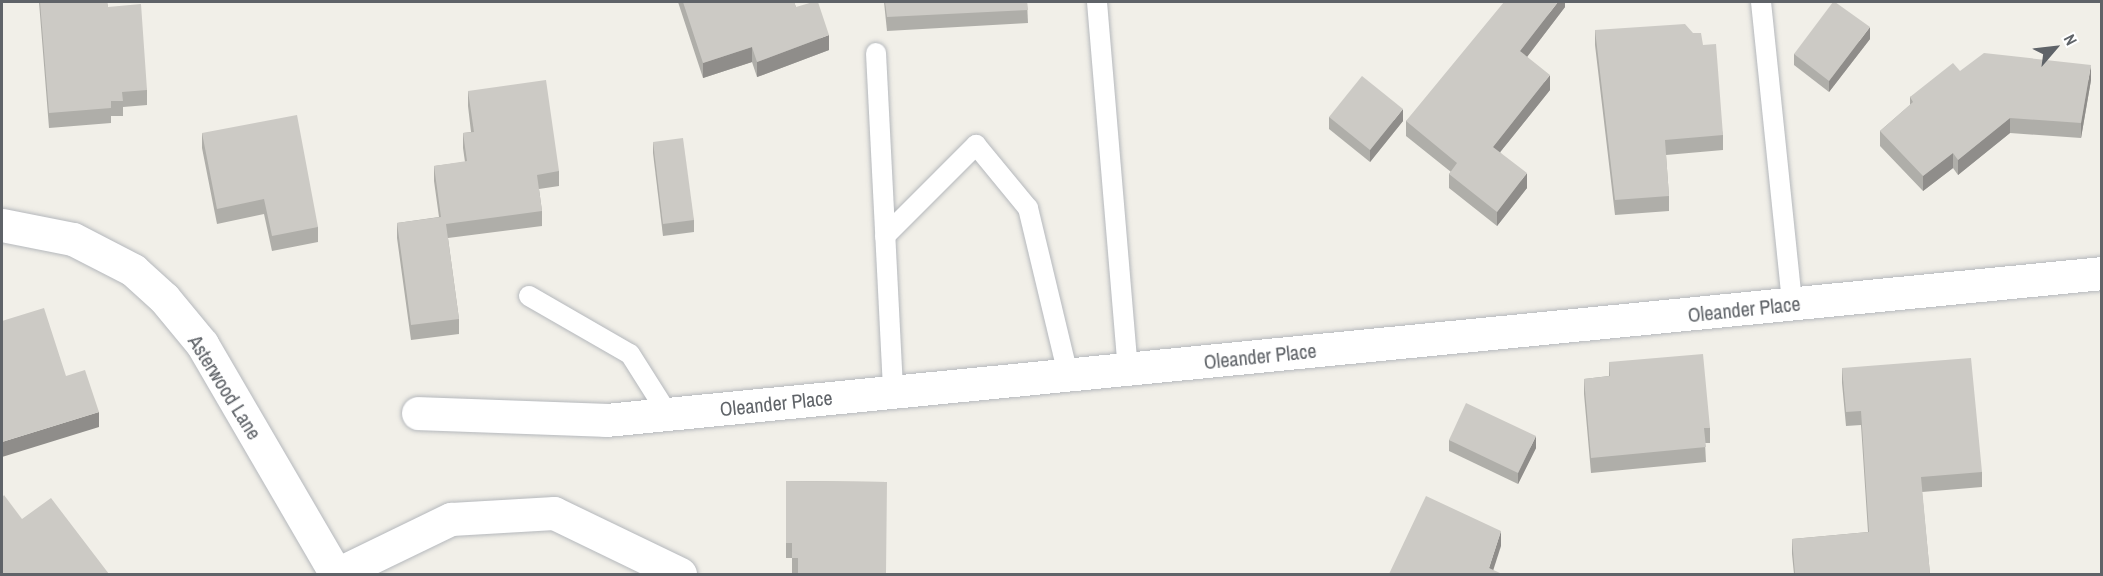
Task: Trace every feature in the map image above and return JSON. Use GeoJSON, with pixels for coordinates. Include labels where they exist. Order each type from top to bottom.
{"type":"FeatureCollection","features":[{"type":"Feature","properties":{"kind":"street","name":"Asterwood Lane"},"geometry":{"type":"LineString","coordinates":[[2,225],[73,239],[133,270],[164,298],[202,344],[337,574]]}},
{"type":"Feature","properties":{"kind":"street","name":"Oleander Place"},"geometry":{"type":"LineString","coordinates":[[418,413],[606,420],[2102,273]]}},
{"type":"Feature","properties":{"kind":"street"},"geometry":{"type":"LineString","coordinates":[[337,574],[452,519],[554,513],[680,574]]}},
{"type":"Feature","properties":{"kind":"lane"},"geometry":{"type":"LineString","coordinates":[[1097,2],[1128,369]]}},
{"type":"Feature","properties":{"kind":"lane"},"geometry":{"type":"LineString","coordinates":[[1761,2],[1791,304]]}},
{"type":"Feature","properties":{"kind":"lane"},"geometry":{"type":"LineString","coordinates":[[876,53],[893,392]]}},
{"type":"Feature","properties":{"kind":"lane"},"geometry":{"type":"LineString","coordinates":[[885,236],[976,145],[1028,208],[1068,374]]}},
{"type":"Feature","properties":{"kind":"lane"},"geometry":{"type":"LineString","coordinates":[[529,296],[630,354],[668,414]]}},
{"type":"Feature","properties":{"kind":"building"},"geometry":{"type":"Polygon","coordinates":[[[40,2],[107,2],[108,7],[141,4],[147,90],[122,92],[123,101],[111,101],[111,108],[49,113],[40,2]]]}},
{"type":"Feature","properties":{"kind":"building"},"geometry":{"type":"Polygon","coordinates":[[[683,2],[794,2],[796,7],[818,2],[829,35],[757,62],[752,47],[703,63],[683,2]]]}},
{"type":"Feature","properties":{"kind":"building"},"geometry":{"type":"Polygon","coordinates":[[[885,2],[1027,2],[1028,10],[887,17],[885,2]]]}},
{"type":"Feature","properties":{"kind":"building"},"geometry":{"type":"Polygon","coordinates":[[[1504,2],[1558,2],[1520,51],[1550,75],[1493,147],[1527,173],[1497,212],[1449,174],[1457,163],[1406,121],[1504,2]]]}},
{"type":"Feature","properties":{"kind":"building"},"geometry":{"type":"Polygon","coordinates":[[[1833,2],[1870,27],[1829,81],[1794,54],[1833,2]]]}},
{"type":"Feature","properties":{"kind":"building"},"geometry":{"type":"Polygon","coordinates":[[[1685,24],[1693,33],[1701,33],[1703,45],[1716,44],[1723,135],[1665,140],[1669,196],[1615,200],[1595,30],[1685,24]]]}},
{"type":"Feature","properties":{"kind":"building"},"geometry":{"type":"Polygon","coordinates":[[[1984,53],[2091,65],[2081,123],[2010,118],[1958,160],[1953,153],[1923,176],[1880,131],[1913,102],[1910,97],[1953,63],[1960,71],[1984,53]]]}},
{"type":"Feature","properties":{"kind":"building"},"geometry":{"type":"Polygon","coordinates":[[[1362,76],[1403,109],[1370,150],[1329,117],[1362,76]]]}},
{"type":"Feature","properties":{"kind":"building"},"geometry":{"type":"Polygon","coordinates":[[[546,80],[559,171],[537,175],[542,211],[446,224],[459,319],[411,325],[397,223],[441,217],[434,166],[467,161],[463,133],[474,132],[468,91],[546,80]]]}},
{"type":"Feature","properties":{"kind":"building"},"geometry":{"type":"Polygon","coordinates":[[[297,115],[318,227],[272,236],[264,199],[217,209],[202,133],[297,115]]]}},
{"type":"Feature","properties":{"kind":"building"},"geometry":{"type":"Polygon","coordinates":[[[683,138],[694,220],[663,224],[653,142],[683,138]]]}},
{"type":"Feature","properties":{"kind":"building"},"geometry":{"type":"Polygon","coordinates":[[[44,308],[66,376],[85,370],[99,412],[2,442],[2,321],[44,308]]]}},
{"type":"Feature","properties":{"kind":"building"},"geometry":{"type":"Polygon","coordinates":[[[1703,354],[1710,428],[1704,428],[1706,447],[1591,458],[1584,379],[1610,376],[1609,362],[1703,354]]]}},
{"type":"Feature","properties":{"kind":"building"},"geometry":{"type":"Polygon","coordinates":[[[1971,358],[1982,472],[1921,477],[1930,574],[1795,574],[1792,539],[1869,532],[1861,411],[1846,412],[1842,368],[1971,358]]]}},
{"type":"Feature","properties":{"kind":"building"},"geometry":{"type":"Polygon","coordinates":[[[1466,403],[1536,436],[1518,473],[1449,440],[1466,403]]]}},
{"type":"Feature","properties":{"kind":"building"},"geometry":{"type":"Polygon","coordinates":[[[786,481],[887,482],[886,574],[798,574],[798,558],[792,558],[792,543],[786,543],[786,481]]]}},
{"type":"Feature","properties":{"kind":"building"},"geometry":{"type":"Polygon","coordinates":[[[4,495],[22,519],[51,498],[109,574],[2,574],[2,498],[4,495]]]}},
{"type":"Feature","properties":{"kind":"building"},"geometry":{"type":"Polygon","coordinates":[[[1426,496],[1501,531],[1489,568],[1499,574],[1389,574],[1426,496]]]}}]}
